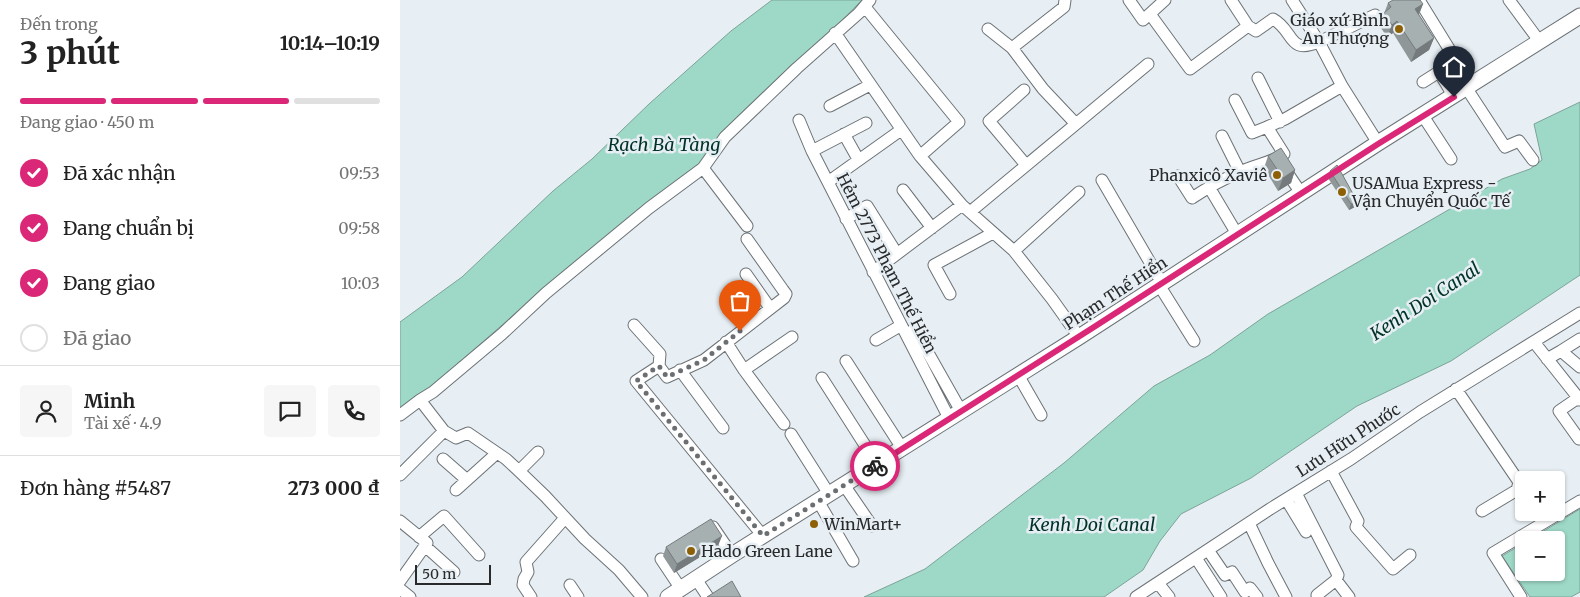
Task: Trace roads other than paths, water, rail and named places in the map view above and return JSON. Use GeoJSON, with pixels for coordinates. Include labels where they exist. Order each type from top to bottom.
{"type":"FeatureCollection","features":[{"type":"Feature","properties":{"kind":"main road","name":"Phạm Thế Hiển"},"geometry":{"type":"LineString","coordinates":[[672,595],[1580,16]]}},
{"type":"Feature","properties":{"kind":"street"},"geometry":{"type":"LineString","coordinates":[[1012,48],[1064,7],[1065,0]]}},
{"type":"Feature","properties":{"kind":"street"},"geometry":{"type":"LineString","coordinates":[[1128,0],[1143,20],[1165,0]]}},
{"type":"Feature","properties":{"kind":"street"},"geometry":{"type":"LineString","coordinates":[[1231,0],[1248,26],[1256,31],[1273,19],[1278,22],[1299,46],[1306,47],[1375,15]]}},
{"type":"Feature","properties":{"kind":"street"},"geometry":{"type":"LineString","coordinates":[[1292,0],[1319,42],[1342,86],[1378,144]]}},
{"type":"Feature","properties":{"kind":"street"},"geometry":{"type":"LineString","coordinates":[[1419,0],[1505,147],[1519,141],[1533,160]]}},
{"type":"Feature","properties":{"kind":"street"},"geometry":{"type":"LineString","coordinates":[[1509,0],[1540,42]]}},
{"type":"Feature","properties":{"kind":"street"},"geometry":{"type":"LineString","coordinates":[[400,415],[433,392],[502,334],[560,281],[649,208],[703,168],[725,137],[860,13],[867,3],[959,122],[920,156]]}},
{"type":"Feature","properties":{"kind":"street"},"geometry":{"type":"LineString","coordinates":[[1150,14],[1190,69],[1248,26]]}},
{"type":"Feature","properties":{"kind":"street"},"geometry":{"type":"LineString","coordinates":[[988,29],[1012,48],[1042,89],[1076,124]]}},
{"type":"Feature","properties":{"kind":"street"},"geometry":{"type":"LineString","coordinates":[[835,34],[920,156],[966,209],[1014,251],[1079,337]]}},
{"type":"Feature","properties":{"kind":"street"},"geometry":{"type":"LineString","coordinates":[[1423,82],[1456,61]]}},
{"type":"Feature","properties":{"kind":"street"},"geometry":{"type":"LineString","coordinates":[[873,272],[932,228],[966,209],[1026,166],[1148,64]]}},
{"type":"Feature","properties":{"kind":"street"},"geometry":{"type":"LineString","coordinates":[[1439,72],[1454,97]]}},
{"type":"Feature","properties":{"kind":"street"},"geometry":{"type":"LineString","coordinates":[[1258,78],[1280,122]]}},
{"type":"Feature","properties":{"kind":"street"},"geometry":{"type":"LineString","coordinates":[[830,106],[870,85]]}},
{"type":"Feature","properties":{"kind":"street"},"geometry":{"type":"LineString","coordinates":[[1235,100],[1252,134],[1280,122],[1342,86]]}},
{"type":"Feature","properties":{"kind":"street"},"geometry":{"type":"LineString","coordinates":[[1024,90],[989,121],[1026,166]]}},
{"type":"Feature","properties":{"kind":"street"},"geometry":{"type":"LineString","coordinates":[[1423,116],[1451,159]]}},
{"type":"Feature","properties":{"kind":"street","name":"Hẻm 2773 Phạm Thế Hiển"},"geometry":{"type":"LineString","coordinates":[[799,120],[812,151],[900,326],[955,415]]}},
{"type":"Feature","properties":{"kind":"street"},"geometry":{"type":"LineString","coordinates":[[812,151],[866,123]]}},
{"type":"Feature","properties":{"kind":"street"},"geometry":{"type":"LineString","coordinates":[[1178,176],[1192,198],[1209,187],[1240,172],[1277,159],[1284,154],[1267,127]]}},
{"type":"Feature","properties":{"kind":"street"},"geometry":{"type":"LineString","coordinates":[[828,182],[901,130]]}},
{"type":"Feature","properties":{"kind":"street"},"geometry":{"type":"LineString","coordinates":[[844,134],[858,159]]}},
{"type":"Feature","properties":{"kind":"street"},"geometry":{"type":"LineString","coordinates":[[1222,136],[1240,172]]}},
{"type":"Feature","properties":{"kind":"street"},"geometry":{"type":"LineString","coordinates":[[1277,159],[1301,193]]}},
{"type":"Feature","properties":{"kind":"street"},"geometry":{"type":"LineString","coordinates":[[703,168],[747,226]]}},
{"type":"Feature","properties":{"kind":"street"},"geometry":{"type":"LineString","coordinates":[[1102,180],[1194,341]]}},
{"type":"Feature","properties":{"kind":"street"},"geometry":{"type":"LineString","coordinates":[[1209,187],[1237,234]]}},
{"type":"Feature","properties":{"kind":"street"},"geometry":{"type":"LineString","coordinates":[[902,190],[932,228]]}},
{"type":"Feature","properties":{"kind":"street"},"geometry":{"type":"LineString","coordinates":[[1014,251],[1079,192]]}},
{"type":"Feature","properties":{"kind":"street"},"geometry":{"type":"LineString","coordinates":[[846,219],[867,206],[897,254]]}},
{"type":"Feature","properties":{"kind":"street"},"geometry":{"type":"LineString","coordinates":[[950,294],[934,265],[993,232]]}},
{"type":"Feature","properties":{"kind":"street"},"geometry":{"type":"LineString","coordinates":[[634,325],[660,354],[659,366],[667,377],[704,360],[784,298],[786,294],[746,239]]}},
{"type":"Feature","properties":{"kind":"street"},"geometry":{"type":"LineString","coordinates":[[746,274],[770,308]]}},
{"type":"Feature","properties":{"kind":"street","name":"Lưu Hữu Phước"},"geometry":{"type":"LineString","coordinates":[[1142,595],[1249,523],[1580,313]]}},
{"type":"Feature","properties":{"kind":"street"},"geometry":{"type":"LineString","coordinates":[[876,340],[900,326]]}},
{"type":"Feature","properties":{"kind":"street"},"geometry":{"type":"LineString","coordinates":[[914,328],[955,415]]}},
{"type":"Feature","properties":{"kind":"street"},"geometry":{"type":"LineString","coordinates":[[744,370],[792,337]]}},
{"type":"Feature","properties":{"kind":"street"},"geometry":{"type":"LineString","coordinates":[[1547,358],[1580,339]]}},
{"type":"Feature","properties":{"kind":"street"},"geometry":{"type":"LineString","coordinates":[[726,342],[784,424]]}},
{"type":"Feature","properties":{"kind":"street"},"geometry":{"type":"LineString","coordinates":[[1534,342],[1579,399],[1559,411],[1579,439]]}},
{"type":"Feature","properties":{"kind":"street"},"geometry":{"type":"LineString","coordinates":[[1561,351],[1580,367]]}},
{"type":"Feature","properties":{"kind":"street"},"geometry":{"type":"LineString","coordinates":[[846,361],[902,448]]}},
{"type":"Feature","properties":{"kind":"street"},"geometry":{"type":"LineString","coordinates":[[659,366],[636,381],[763,536]]}},
{"type":"Feature","properties":{"kind":"street"},"geometry":{"type":"LineString","coordinates":[[680,370],[723,428]]}},
{"type":"Feature","properties":{"kind":"street"},"geometry":{"type":"LineString","coordinates":[[1018,375],[1041,414]]}},
{"type":"Feature","properties":{"kind":"street"},"geometry":{"type":"LineString","coordinates":[[822,378],[877,464]]}},
{"type":"Feature","properties":{"kind":"street"},"geometry":{"type":"LineString","coordinates":[[1456,390],[1519,482],[1517,490],[1482,511]]}},
{"type":"Feature","properties":{"kind":"street"},"geometry":{"type":"LineString","coordinates":[[420,400],[444,431],[456,438],[468,433],[519,471],[585,539],[619,570],[642,597]]}},
{"type":"Feature","properties":{"kind":"street"},"geometry":{"type":"LineString","coordinates":[[400,475],[444,431]]}},
{"type":"Feature","properties":{"kind":"street"},"geometry":{"type":"LineString","coordinates":[[791,434],[854,561]]}},
{"type":"Feature","properties":{"kind":"street"},"geometry":{"type":"LineString","coordinates":[[519,471],[538,452]]}},
{"type":"Feature","properties":{"kind":"street"},"geometry":{"type":"LineString","coordinates":[[456,490],[497,453]]}},
{"type":"Feature","properties":{"kind":"street"},"geometry":{"type":"LineString","coordinates":[[443,459],[467,480]]}},
{"type":"Feature","properties":{"kind":"street"},"geometry":{"type":"LineString","coordinates":[[1331,471],[1358,521],[1356,527],[1392,569],[1410,555]]}},
{"type":"Feature","properties":{"kind":"street"},"geometry":{"type":"LineString","coordinates":[[844,485],[872,526]]}},
{"type":"Feature","properties":{"kind":"street"},"geometry":{"type":"LineString","coordinates":[[1296,493],[1338,575],[1336,580],[1317,595]]}},
{"type":"Feature","properties":{"kind":"street"},"geometry":{"type":"LineString","coordinates":[[1286,500],[1306,532]]}},
{"type":"Feature","properties":{"kind":"street"},"geometry":{"type":"LineString","coordinates":[[1521,597],[1492,553],[1580,501]]}},
{"type":"Feature","properties":{"kind":"street"},"geometry":{"type":"LineString","coordinates":[[400,582],[422,542],[444,516],[479,555]]}},
{"type":"Feature","properties":{"kind":"street"},"geometry":{"type":"LineString","coordinates":[[528,596],[523,585],[528,572],[526,562],[565,518]]}},
{"type":"Feature","properties":{"kind":"street"},"geometry":{"type":"LineString","coordinates":[[400,521],[454,572]]}},
{"type":"Feature","properties":{"kind":"street"},"geometry":{"type":"LineString","coordinates":[[1249,523],[1286,597]]}},
{"type":"Feature","properties":{"kind":"street"},"geometry":{"type":"LineString","coordinates":[[711,526],[732,555]]}},
{"type":"Feature","properties":{"kind":"street"},"geometry":{"type":"LineString","coordinates":[[1208,550],[1225,575],[1232,572],[1245,592],[1250,588],[1257,597]]}},
{"type":"Feature","properties":{"kind":"street"},"geometry":{"type":"LineString","coordinates":[[1196,558],[1221,597]]}},
{"type":"Feature","properties":{"kind":"street"},"geometry":{"type":"LineString","coordinates":[[661,559],[672,595]]}},
{"type":"Feature","properties":{"kind":"street"},"geometry":{"type":"LineString","coordinates":[[696,579],[708,597]]}},
{"type":"Feature","properties":{"kind":"street"},"geometry":{"type":"LineString","coordinates":[[1336,580],[1349,597]]}},
{"type":"Feature","properties":{"kind":"street"},"geometry":{"type":"LineString","coordinates":[[1158,583],[1169,597]]}},
{"type":"Feature","properties":{"kind":"street"},"geometry":{"type":"LineString","coordinates":[[570,585],[578,597]]}},
{"type":"Feature","properties":{"kind":"street"},"geometry":{"type":"LineString","coordinates":[[400,590],[410,597]]}},
{"type":"Feature","properties":{"kind":"water","name":"Rạch Bà Tàng"},"geometry":{"type":"Polygon","coordinates":[[[772,0],[862,0],[696,170],[549,284],[430,388],[400,411],[400,322],[462,277],[553,191],[592,159],[649,104],[731,31],[772,0]]]}},
{"type":"Feature","properties":{"kind":"water","name":"Kenh Doi Canal"},"geometry":{"type":"Polygon","coordinates":[[[1580,102],[1580,275],[1451,361],[1357,406],[1251,478],[1181,514],[1160,541],[1143,570],[1104,597],[864,597],[925,569],[1064,463],[1154,386],[1210,355],[1268,314],[1502,179],[1530,169],[1542,160],[1534,124],[1580,102]]]}},
{"type":"Feature","properties":{"kind":"water"},"geometry":{"type":"Polygon","coordinates":[[[1580,509],[1580,592],[1571,597],[1530,597],[1519,581],[1565,581],[1565,531],[1544,531],[1560,521],[1565,521],[1565,518],[1580,509]]]}},
{"type":"Feature","properties":{"kind":"water"},"geometry":{"type":"Polygon","coordinates":[[[1515,548],[1515,575],[1502,556],[1515,548]]]}},
{"type":"Feature","properties":{"kind":"place","name":"Giáo xứ Bình An Thượng"},"geometry":{"type":"Point","coordinates":[1399,29]}},
{"type":"Feature","properties":{"kind":"place","name":"Phanxicô Xaviê"},"geometry":{"type":"Point","coordinates":[1277,175]}},
{"type":"Feature","properties":{"kind":"place","name":"USAMua Express - Vận Chuyển Quốc Tế"},"geometry":{"type":"Point","coordinates":[1342,192]}},
{"type":"Feature","properties":{"kind":"place","name":"WinMart+"},"geometry":{"type":"Point","coordinates":[814,524]}},
{"type":"Feature","properties":{"kind":"place","name":"Hado Green Lane"},"geometry":{"type":"Point","coordinates":[691,551]}}]}
